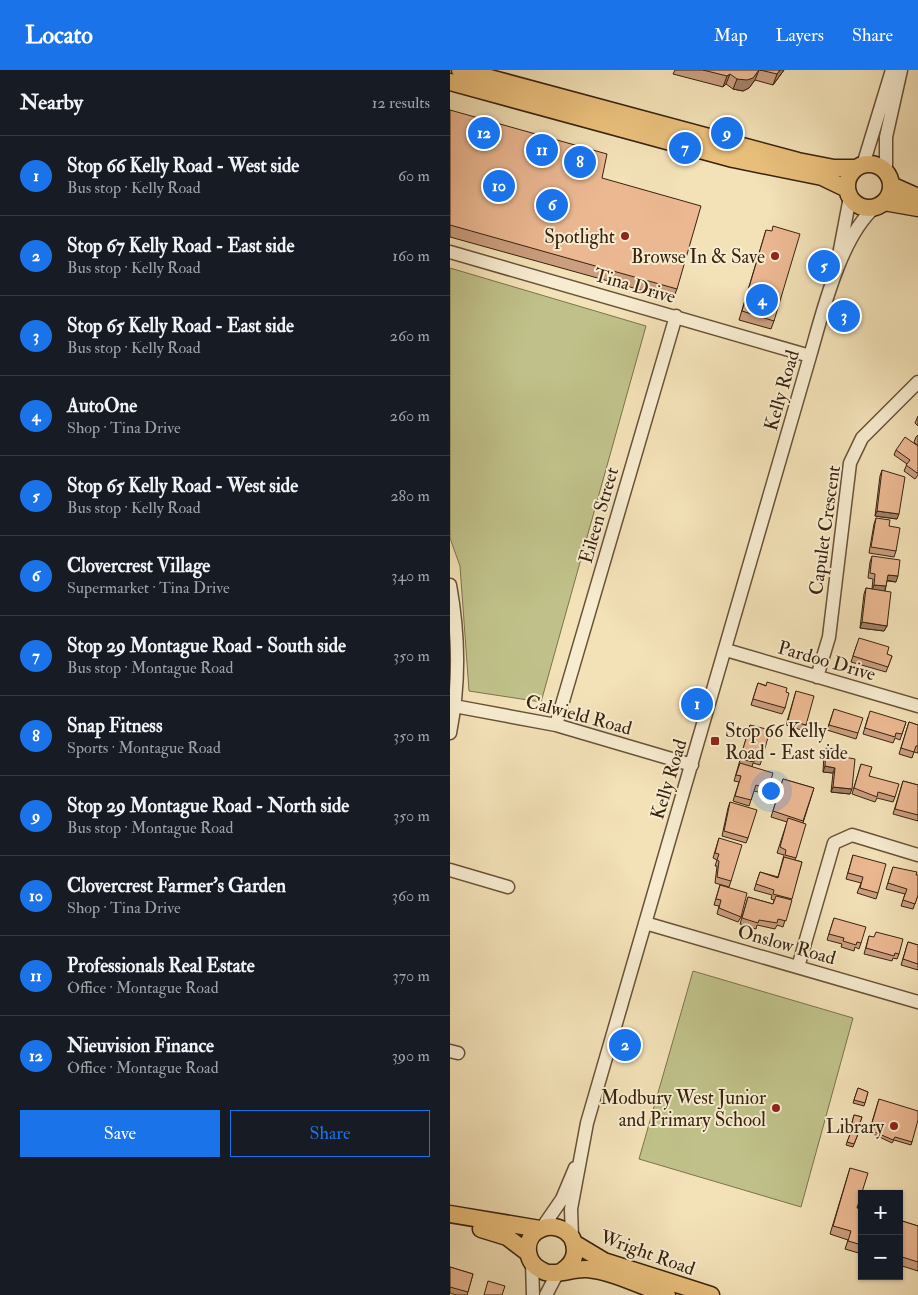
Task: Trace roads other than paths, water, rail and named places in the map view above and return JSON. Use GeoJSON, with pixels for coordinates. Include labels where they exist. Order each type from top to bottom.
{"type":"FeatureCollection","features":[{"type":"Feature","properties":{"kind":"main road"},"geometry":{"type":"LineString","coordinates":[[460,70],[789,159],[834,168],[873,164],[889,178],[918,197]]}},
{"type":"Feature","properties":{"kind":"main road"},"geometry":{"type":"LineString","coordinates":[[450,82],[733,159],[822,177],[849,193],[858,205],[918,208]]}},
{"type":"Feature","properties":{"kind":"main road"},"geometry":{"type":"LineString","coordinates":[[849,193],[850,175],[859,166]]}},
{"type":"Feature","properties":{"kind":"main road"},"geometry":{"type":"LineString","coordinates":[[879,205],[890,194],[889,178]]}},
{"type":"Feature","properties":{"kind":"main road"},"geometry":{"type":"LineString","coordinates":[[453,1215],[541,1228],[559,1227],[573,1240],[573,1259],[560,1271],[544,1271],[507,1237],[477,1228],[453,1215]]}},
{"type":"Feature","properties":{"kind":"main road"},"geometry":{"type":"LineString","coordinates":[[530,1258],[530,1239],[541,1228]]}},
{"type":"Feature","properties":{"kind":"main road","name":"Wright Road"},"geometry":{"type":"LineString","coordinates":[[573,1240],[604,1261],[710,1295]]}},
{"type":"Feature","properties":{"kind":"main road","name":"Wright Road"},"geometry":{"type":"LineString","coordinates":[[560,1271],[586,1269],[599,1271],[667,1295]]}},
{"type":"Feature","properties":{"kind":"street"},"geometry":{"type":"LineString","coordinates":[[859,166],[892,70]]}},
{"type":"Feature","properties":{"kind":"street"},"geometry":{"type":"LineString","coordinates":[[889,178],[885,144],[900,70]]}},
{"type":"Feature","properties":{"kind":"street","name":"Kelly Road"},"geometry":{"type":"LineString","coordinates":[[838,266],[838,254],[849,193]]}},
{"type":"Feature","properties":{"kind":"street","name":"Kelly Road"},"geometry":{"type":"LineString","coordinates":[[573,1240],[571,1210],[587,1123],[810,356],[838,266],[858,226],[879,205]]}},
{"type":"Feature","properties":{"kind":"street","name":"Tina Drive"},"geometry":{"type":"LineString","coordinates":[[450,252],[810,356]]}},
{"type":"Feature","properties":{"kind":"street","name":"Eileen Street"},"geometry":{"type":"LineString","coordinates":[[556,725],[676,316]]}},
{"type":"Feature","properties":{"kind":"street","name":"Capulet Crescent"},"geometry":{"type":"LineString","coordinates":[[817,677],[829,638],[850,463],[862,438],[918,382]]}},
{"type":"Feature","properties":{"kind":"street"},"geometry":{"type":"LineString","coordinates":[[450,585],[457,640],[454,706],[450,733]]}},
{"type":"Feature","properties":{"kind":"street","name":"Pardoo Drive"},"geometry":{"type":"LineString","coordinates":[[726,650],[918,706]]}},
{"type":"Feature","properties":{"kind":"street","name":"Calwield Road"},"geometry":{"type":"LineString","coordinates":[[454,706],[556,725],[692,765]]}},
{"type":"Feature","properties":{"kind":"street"},"geometry":{"type":"LineString","coordinates":[[798,967],[834,843],[852,835],[918,855]]}},
{"type":"Feature","properties":{"kind":"street"},"geometry":{"type":"LineString","coordinates":[[450,870],[508,887]]}},
{"type":"Feature","properties":{"kind":"street","name":"Onslow Road"},"geometry":{"type":"LineString","coordinates":[[645,923],[918,1002]]}},
{"type":"Feature","properties":{"kind":"street","name":"Kelly Road"},"geometry":{"type":"LineString","coordinates":[[541,1228],[562,1199],[571,1175],[580,1159]]}},
{"type":"Feature","properties":{"kind":"street"},"geometry":{"type":"LineString","coordinates":[[530,1258],[533,1295]]}},
{"type":"Feature","properties":{"kind":"street"},"geometry":{"type":"LineString","coordinates":[[546,1295],[560,1271]]}},
{"type":"Feature","properties":{"kind":"place","name":"Nieuvision Finance"},"geometry":{"type":"Point","coordinates":[484,133]}},
{"type":"Feature","properties":{"kind":"place","name":"Stop 29 Montague Road - North side"},"geometry":{"type":"Point","coordinates":[727,133]}},
{"type":"Feature","properties":{"kind":"place","name":"Stop 29 Montague Road - South side"},"geometry":{"type":"Point","coordinates":[685,148]}},
{"type":"Feature","properties":{"kind":"place","name":"Professionals Real Estate"},"geometry":{"type":"Point","coordinates":[542,150]}},
{"type":"Feature","properties":{"kind":"place","name":"Snap Fitness"},"geometry":{"type":"Point","coordinates":[580,162]}},
{"type":"Feature","properties":{"kind":"place","name":"Clovercrest Farmer's Garden"},"geometry":{"type":"Point","coordinates":[499,186]}},
{"type":"Feature","properties":{"kind":"place","name":"Clovercrest Village"},"geometry":{"type":"Point","coordinates":[552,205]}},
{"type":"Feature","properties":{"kind":"place","name":"Spotlight"},"geometry":{"type":"Point","coordinates":[625,236]}},
{"type":"Feature","properties":{"kind":"place","name":"Browse In & Save"},"geometry":{"type":"Point","coordinates":[775,256]}},
{"type":"Feature","properties":{"kind":"place","name":"Stop 65 Kelly Road - West side"},"geometry":{"type":"Point","coordinates":[824,266]}},
{"type":"Feature","properties":{"kind":"place","name":"AutoOne"},"geometry":{"type":"Point","coordinates":[762,300]}},
{"type":"Feature","properties":{"kind":"place","name":"Stop 65 Kelly Road - East side"},"geometry":{"type":"Point","coordinates":[844,316]}},
{"type":"Feature","properties":{"kind":"place","name":"Stop 66 Kelly Road - West side"},"geometry":{"type":"Point","coordinates":[697,704]}},
{"type":"Feature","properties":{"kind":"place","name":"Stop 66 Kelly Road - East side"},"geometry":{"type":"Point","coordinates":[715,741]}},
{"type":"Feature","properties":{"kind":"place","name":"Stop 67 Kelly Road - East side"},"geometry":{"type":"Point","coordinates":[625,1045]}},
{"type":"Feature","properties":{"kind":"place","name":"Modbury West Junior and Primary School"},"geometry":{"type":"Point","coordinates":[776,1108]}},
{"type":"Feature","properties":{"kind":"place","name":"Library"},"geometry":{"type":"Point","coordinates":[894,1126]}}]}
